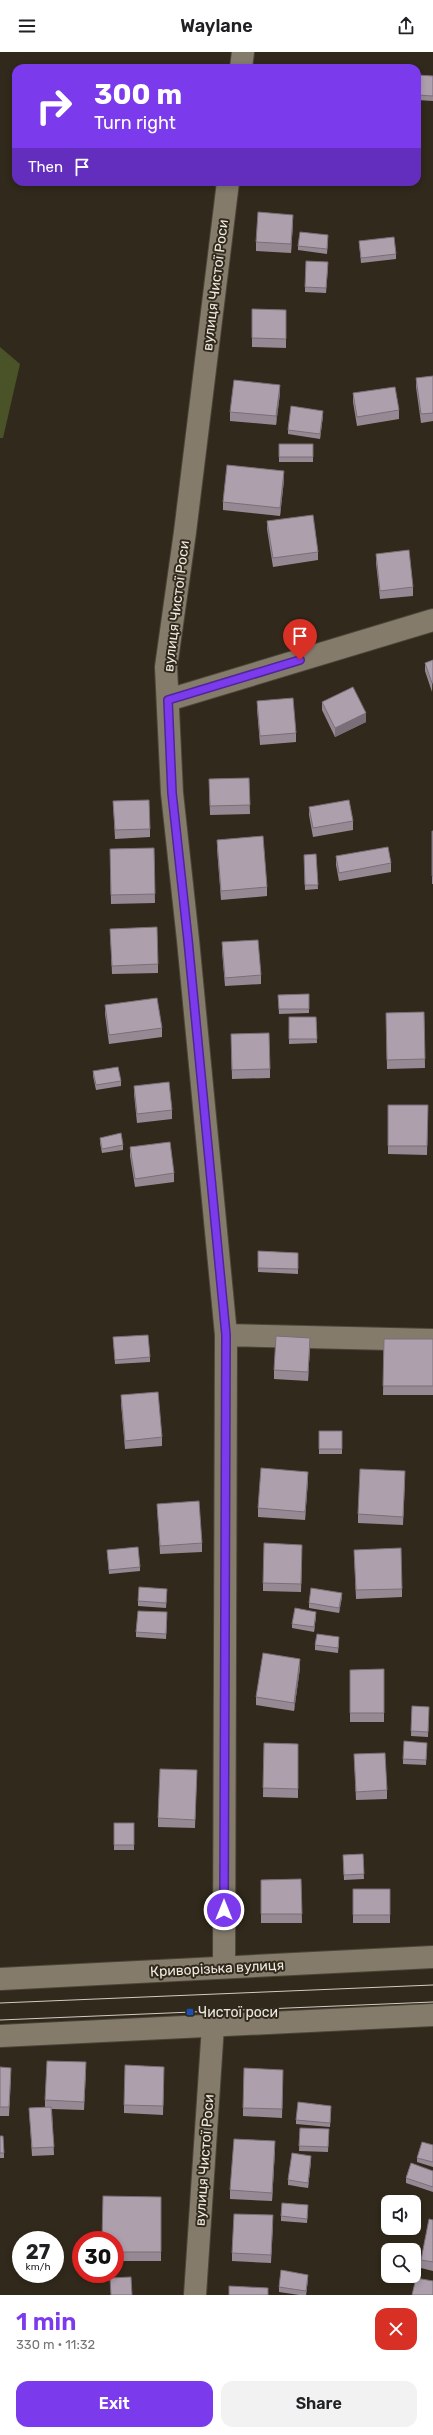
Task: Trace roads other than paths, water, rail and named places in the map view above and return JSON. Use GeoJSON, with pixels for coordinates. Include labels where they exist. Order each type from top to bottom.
{"type":"FeatureCollection","features":[{"type":"Feature","properties":{"kind":"street"},"geometry":{"type":"LineString","coordinates":[[242,64],[243,52]]}},
{"type":"Feature","properties":{"kind":"street","name":"вулиця Чистої Роси"},"geometry":{"type":"LineString","coordinates":[[224,1966],[226,1335],[188,940],[172,793],[166,667],[185,532],[228,186]]}},
{"type":"Feature","properties":{"kind":"street"},"geometry":{"type":"LineString","coordinates":[[168,700],[433,620]]}},
{"type":"Feature","properties":{"kind":"street"},"geometry":{"type":"LineString","coordinates":[[226,1335],[433,1340]]}},
{"type":"Feature","properties":{"kind":"street","name":"Криворізька вулиця"},"geometry":{"type":"LineString","coordinates":[[0,1978],[155,1972],[224,1966],[433,1957]]}},
{"type":"Feature","properties":{"kind":"street"},"geometry":{"type":"LineString","coordinates":[[0,2036],[433,2015]]}},
{"type":"Feature","properties":{"kind":"street","name":"вулиця Чистої Роси"},"geometry":{"type":"LineString","coordinates":[[195,2295],[213,2026]]}},
{"type":"Feature","properties":{"kind":"tram line"},"geometry":{"type":"LineString","coordinates":[[0,2003],[433,1985]]}},
{"type":"Feature","properties":{"kind":"tram line"},"geometry":{"type":"LineString","coordinates":[[0,2020],[433,2002]]}},
{"type":"Feature","properties":{"kind":"place","name":"Чистої роси"},"geometry":{"type":"Point","coordinates":[190,2012]}}]}
